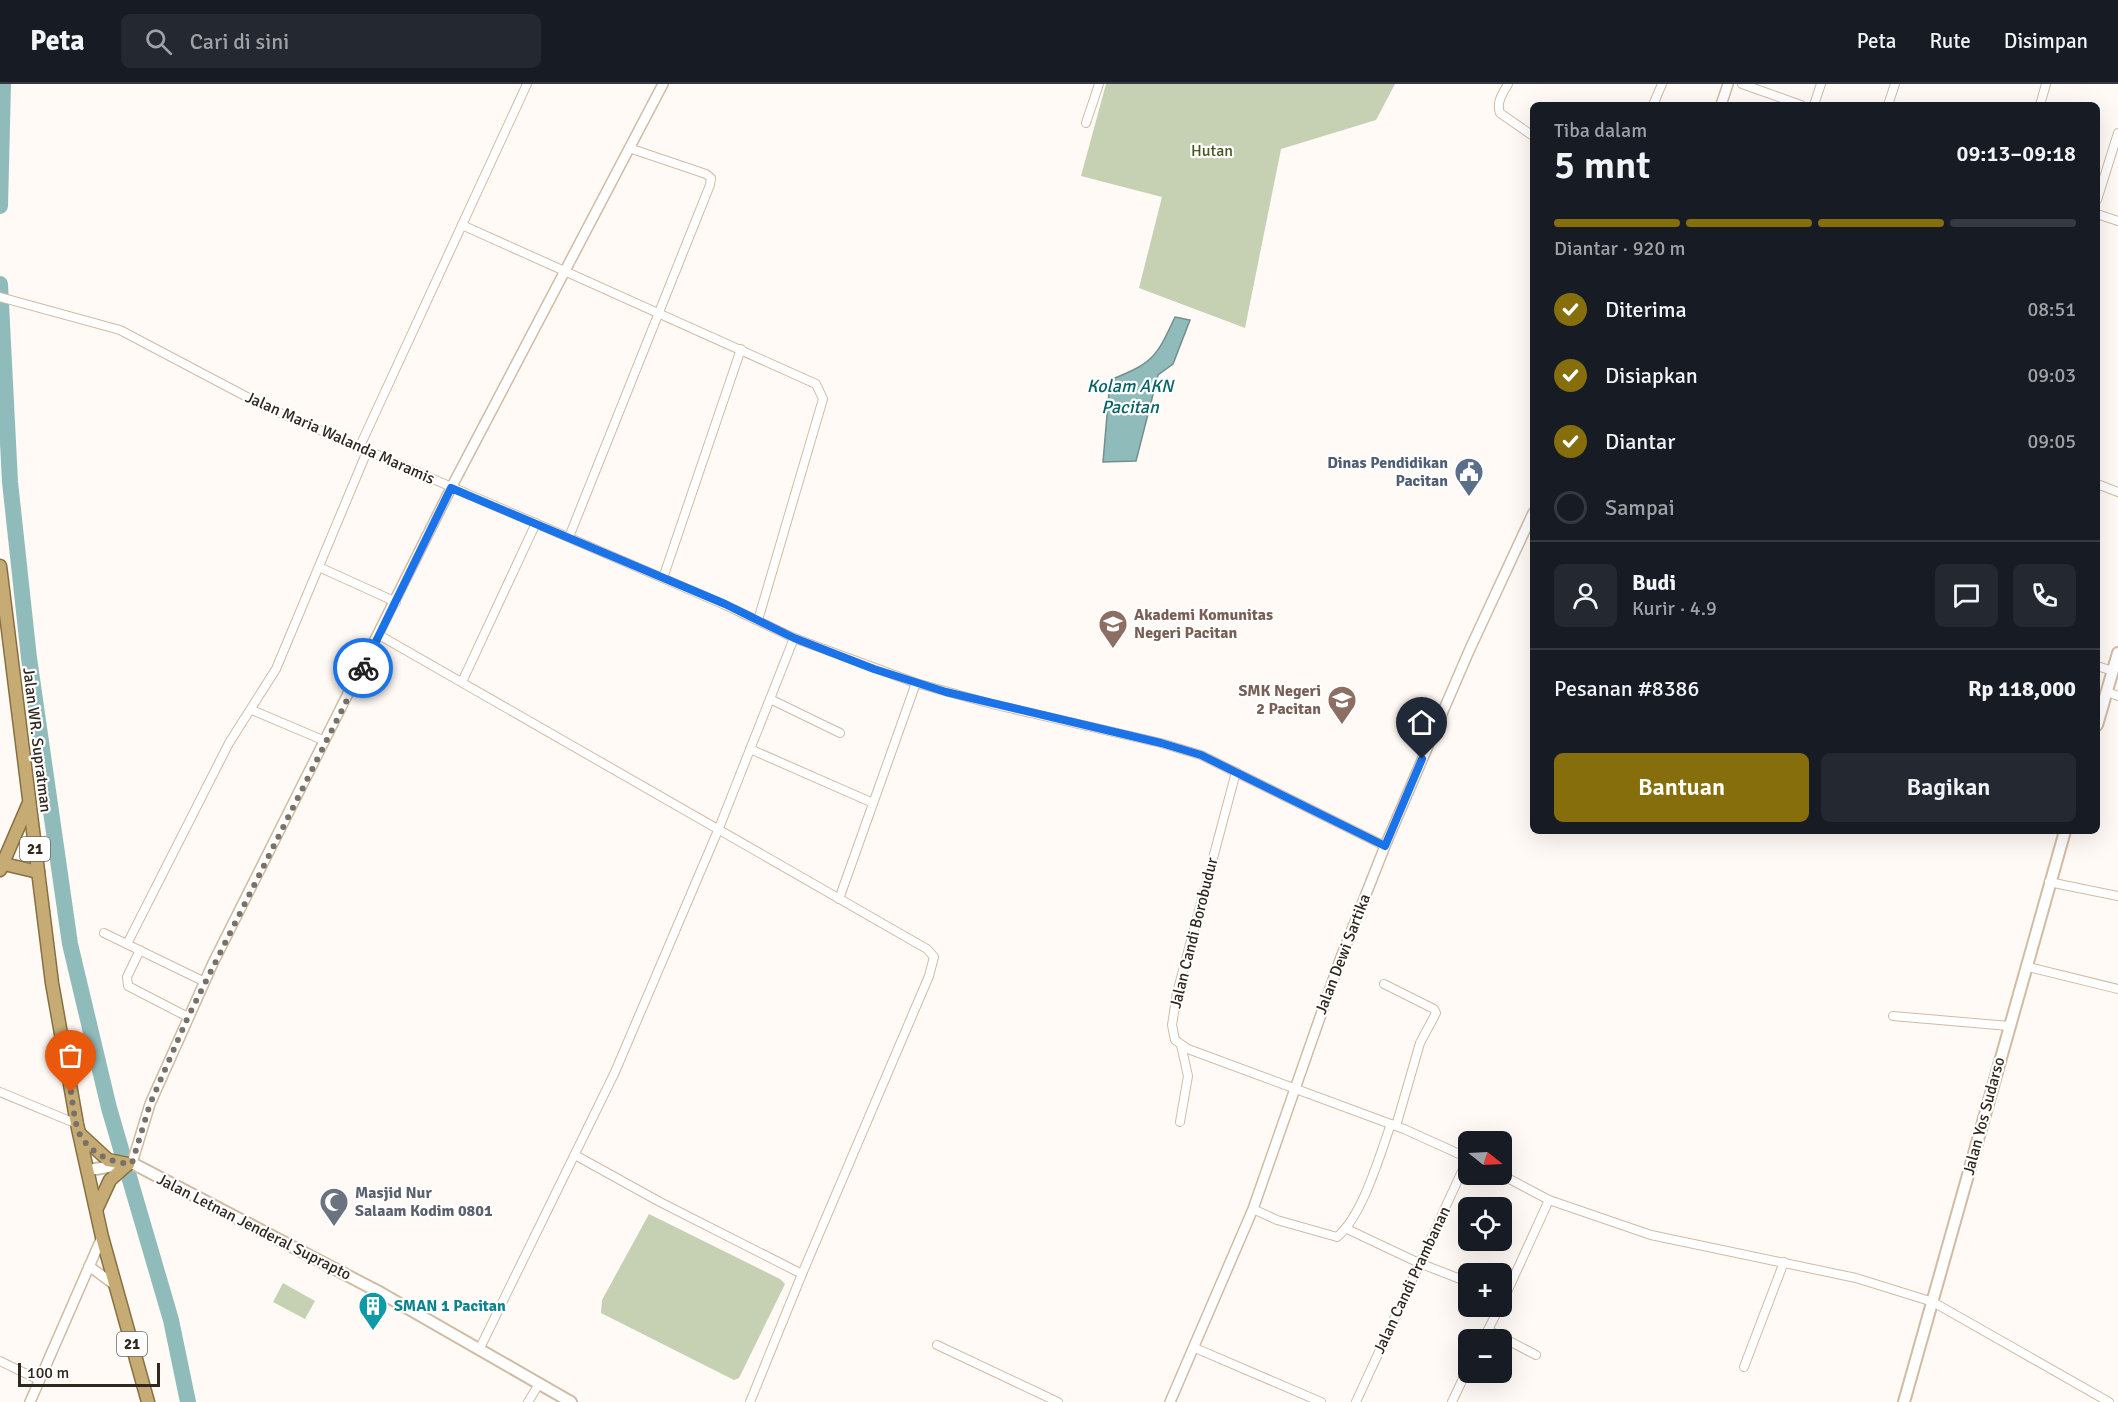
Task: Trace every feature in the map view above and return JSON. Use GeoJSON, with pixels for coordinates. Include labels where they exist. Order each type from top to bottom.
{"type":"FeatureCollection","features":[{"type":"Feature","properties":{"kind":"highway","name":"Jalan WR. Supratman"},"geometry":{"type":"LineString","coordinates":[[0,566],[52,984],[77,1128]]}},
{"type":"Feature","properties":{"kind":"highway"},"geometry":{"type":"LineString","coordinates":[[29,804],[2,867],[38,872]]}},
{"type":"Feature","properties":{"kind":"highway"},"geometry":{"type":"LineString","coordinates":[[77,1128],[102,1156],[125,1165],[110,1180],[96,1209]]}},
{"type":"Feature","properties":{"kind":"highway","name":"21"},"geometry":{"type":"LineString","coordinates":[[77,1128],[89,1170],[102,1237],[148,1402]]}},
{"type":"Feature","properties":{"kind":"main road"},"geometry":{"type":"LineString","coordinates":[[2100,719],[2113,694],[2113,671],[2118,653]]}},
{"type":"Feature","properties":{"kind":"main road","name":"Jalan Yos Sudarso"},"geometry":{"type":"LineString","coordinates":[[1904,1402],[2064,834]]}},
{"type":"Feature","properties":{"kind":"main road"},"geometry":{"type":"LineString","coordinates":[[89,1170],[125,1165]]}},
{"type":"Feature","properties":{"kind":"main road","name":"Jalan Letnan Jenderal Suprapto"},"geometry":{"type":"LineString","coordinates":[[125,1165],[381,1293],[571,1402]]}},
{"type":"Feature","properties":{"kind":"street"},"geometry":{"type":"LineString","coordinates":[[127,944],[229,743],[252,711],[276,669],[319,567],[364,448],[527,84]]}},
{"type":"Feature","properties":{"kind":"street"},"geometry":{"type":"LineString","coordinates":[[125,1165],[205,982],[380,635],[451,488],[663,84]]}},
{"type":"Feature","properties":{"kind":"street"},"geometry":{"type":"LineString","coordinates":[[1086,123],[1099,84]]}},
{"type":"Feature","properties":{"kind":"street"},"geometry":{"type":"LineString","coordinates":[[1508,84],[1500,100],[1500,112],[1530,133]]}},
{"type":"Feature","properties":{"kind":"street"},"geometry":{"type":"LineString","coordinates":[[1654,102],[1662,84]]}},
{"type":"Feature","properties":{"kind":"street"},"geometry":{"type":"LineString","coordinates":[[1721,102],[1728,84]]}},
{"type":"Feature","properties":{"kind":"street"},"geometry":{"type":"LineString","coordinates":[[1742,84],[1793,102]]}},
{"type":"Feature","properties":{"kind":"street"},"geometry":{"type":"LineString","coordinates":[[1815,102],[1821,84]]}},
{"type":"Feature","properties":{"kind":"street"},"geometry":{"type":"LineString","coordinates":[[1889,102],[1895,84]]}},
{"type":"Feature","properties":{"kind":"street"},"geometry":{"type":"LineString","coordinates":[[2041,102],[2046,84]]}},
{"type":"Feature","properties":{"kind":"street"},"geometry":{"type":"LineString","coordinates":[[2100,191],[2118,134]]}},
{"type":"Feature","properties":{"kind":"street"},"geometry":{"type":"LineString","coordinates":[[569,537],[704,201],[711,178],[629,148]]}},
{"type":"Feature","properties":{"kind":"street"},"geometry":{"type":"LineString","coordinates":[[2100,215],[2118,222]]}},
{"type":"Feature","properties":{"kind":"street"},"geometry":{"type":"LineString","coordinates":[[462,225],[566,269],[816,384],[823,399],[758,620]]}},
{"type":"Feature","properties":{"kind":"street","name":"Jalan Maria Walanda Maramis"},"geometry":{"type":"LineString","coordinates":[[0,297],[120,330],[264,406],[663,578],[794,638],[916,683],[992,704],[1161,743],[1201,755],[1385,846]]}},
{"type":"Feature","properties":{"kind":"street"},"geometry":{"type":"LineString","coordinates":[[663,578],[741,349]]}},
{"type":"Feature","properties":{"kind":"street"},"geometry":{"type":"LineString","coordinates":[[2100,485],[2118,492]]}},
{"type":"Feature","properties":{"kind":"street","name":"Jalan Dewi Sartika"},"geometry":{"type":"LineString","coordinates":[[1170,1402],[1253,1209],[1340,960],[1385,846],[1469,651],[1530,519]]}},
{"type":"Feature","properties":{"kind":"street"},"geometry":{"type":"LineString","coordinates":[[462,682],[536,523]]}},
{"type":"Feature","properties":{"kind":"street"},"geometry":{"type":"LineString","coordinates":[[319,567],[396,602]]}},
{"type":"Feature","properties":{"kind":"street"},"geometry":{"type":"LineString","coordinates":[[380,635],[719,828],[927,949],[934,957],[929,976],[750,1402]]}},
{"type":"Feature","properties":{"kind":"street"},"geometry":{"type":"LineString","coordinates":[[479,1350],[615,1072],[719,828],[794,638]]}},
{"type":"Feature","properties":{"kind":"street"},"geometry":{"type":"LineString","coordinates":[[2100,667],[2113,671]]}},
{"type":"Feature","properties":{"kind":"street"},"geometry":{"type":"LineString","coordinates":[[838,899],[916,683]]}},
{"type":"Feature","properties":{"kind":"street"},"geometry":{"type":"LineString","coordinates":[[770,699],[840,733]]}},
{"type":"Feature","properties":{"kind":"street"},"geometry":{"type":"LineString","coordinates":[[252,711],[325,741]]}},
{"type":"Feature","properties":{"kind":"street"},"geometry":{"type":"LineString","coordinates":[[750,749],[873,803]]}},
{"type":"Feature","properties":{"kind":"street","name":"Jalan Candi Borobudur"},"geometry":{"type":"LineString","coordinates":[[1180,1122],[1188,1076],[1181,1046],[1173,1036],[1177,993],[1236,771]]}},
{"type":"Feature","properties":{"kind":"street"},"geometry":{"type":"LineString","coordinates":[[2049,882],[2118,896]]}},
{"type":"Feature","properties":{"kind":"street"},"geometry":{"type":"LineString","coordinates":[[104,933],[205,982]]}},
{"type":"Feature","properties":{"kind":"street"},"geometry":{"type":"LineString","coordinates":[[140,950],[127,977],[128,986],[188,1017]]}},
{"type":"Feature","properties":{"kind":"street"},"geometry":{"type":"LineString","coordinates":[[2028,967],[2118,989]]}},
{"type":"Feature","properties":{"kind":"street"},"geometry":{"type":"LineString","coordinates":[[1253,1209],[1323,1235],[1337,1237],[1347,1229],[1394,1125],[1420,1043],[1436,1013],[1434,1009],[1384,984]]}},
{"type":"Feature","properties":{"kind":"street"},"geometry":{"type":"LineString","coordinates":[[1893,1016],[2009,1026]]}},
{"type":"Feature","properties":{"kind":"street"},"geometry":{"type":"LineString","coordinates":[[1181,1046],[1394,1125],[1458,1154]]}},
{"type":"Feature","properties":{"kind":"street"},"geometry":{"type":"LineString","coordinates":[[0,1092],[77,1128]]}},
{"type":"Feature","properties":{"kind":"street"},"geometry":{"type":"LineString","coordinates":[[575,1155],[660,1202],[802,1274]]}},
{"type":"Feature","properties":{"kind":"street","name":"Jalan Candi Prambanan"},"geometry":{"type":"LineString","coordinates":[[1356,1402],[1458,1179]]}},
{"type":"Feature","properties":{"kind":"street"},"geometry":{"type":"LineString","coordinates":[[1512,1180],[1549,1200],[1651,1235],[1856,1278],[1933,1302],[2109,1402]]}},
{"type":"Feature","properties":{"kind":"street"},"geometry":{"type":"LineString","coordinates":[[1512,1279],[1549,1200]]}},
{"type":"Feature","properties":{"kind":"street"},"geometry":{"type":"LineString","coordinates":[[1347,1229],[1419,1263],[1458,1278]]}},
{"type":"Feature","properties":{"kind":"street"},"geometry":{"type":"LineString","coordinates":[[30,1402],[102,1237]]}},
{"type":"Feature","properties":{"kind":"street"},"geometry":{"type":"LineString","coordinates":[[1743,1367],[1784,1262]]}},
{"type":"Feature","properties":{"kind":"street"},"geometry":{"type":"LineString","coordinates":[[89,1266],[116,1287]]}},
{"type":"Feature","properties":{"kind":"street"},"geometry":{"type":"LineString","coordinates":[[1512,1342],[1536,1355]]}},
{"type":"Feature","properties":{"kind":"street"},"geometry":{"type":"LineString","coordinates":[[937,1345],[1058,1402]]}},
{"type":"Feature","properties":{"kind":"street"},"geometry":{"type":"LineString","coordinates":[[1195,1348],[1322,1402]]}},
{"type":"Feature","properties":{"kind":"street"},"geometry":{"type":"LineString","coordinates":[[0,1361],[39,1380]]}},
{"type":"Feature","properties":{"kind":"street"},"geometry":{"type":"LineString","coordinates":[[1452,1402],[1461,1383]]}},
{"type":"Feature","properties":{"kind":"street"},"geometry":{"type":"LineString","coordinates":[[528,1402],[538,1384]]}},
{"type":"Feature","properties":{"kind":"green space","name":"Hutan"},"geometry":{"type":"Polygon","coordinates":[[[1106,84],[1395,84],[1376,120],[1281,149],[1245,328],[1139,288],[1162,197],[1081,176],[1106,84]]]}},
{"type":"Feature","properties":{"kind":"green space"},"geometry":{"type":"Polygon","coordinates":[[[649,1214],[780,1279],[785,1284],[739,1378],[734,1380],[601,1313],[602,1300],[649,1214]]]}},
{"type":"Feature","properties":{"kind":"green space"},"geometry":{"type":"Polygon","coordinates":[[[283,1283],[315,1301],[305,1319],[273,1302],[283,1283]]]}},
{"type":"Feature","properties":{"kind":"water","name":"Kolam AKN Pacitan"},"geometry":{"type":"Polygon","coordinates":[[[1175,317],[1190,320],[1173,364],[1158,375],[1136,461],[1103,462],[1110,380],[1136,369],[1152,358],[1175,317]]]}},
{"type":"Feature","properties":{"kind":"waterway"},"geometry":{"type":"LineString","coordinates":[[0,206],[3,84]]}},
{"type":"Feature","properties":{"kind":"waterway"},"geometry":{"type":"LineString","coordinates":[[0,284],[10,482],[29,658],[70,944],[109,1108],[171,1320],[188,1402]]}},
{"type":"Feature","properties":{"kind":"way so far"},"geometry":{"type":"LineString","coordinates":[[71,1092],[78,1132],[102,1156],[111,1161],[132,1163],[150,1104],[213,963],[363,668]]}},
{"type":"Feature","properties":{"kind":"place","name":"Dinas Pendidikan Pacitan"},"geometry":{"type":"Point","coordinates":[1469,498]}},
{"type":"Feature","properties":{"kind":"place","name":"Akademi Komunitas Negeri Pacitan"},"geometry":{"type":"Point","coordinates":[1113,650]}},
{"type":"Feature","properties":{"kind":"place","name":"SMK Negeri 2 Pacitan"},"geometry":{"type":"Point","coordinates":[1342,726]}},
{"type":"Feature","properties":{"kind":"place","name":"Masjid Nur Salaam Kodim 0801"},"geometry":{"type":"Point","coordinates":[334,1228]}},
{"type":"Feature","properties":{"kind":"place","name":"SMAN 1 Pacitan"},"geometry":{"type":"Point","coordinates":[373,1332]}},
{"type":"Feature","properties":{"kind":"route"},"geometry":{"type":"LineString","coordinates":[[363,668],[451,488],[725,604],[794,638],[874,669],[946,692],[1161,743],[1201,755],[1385,846],[1422,759]]}}]}
